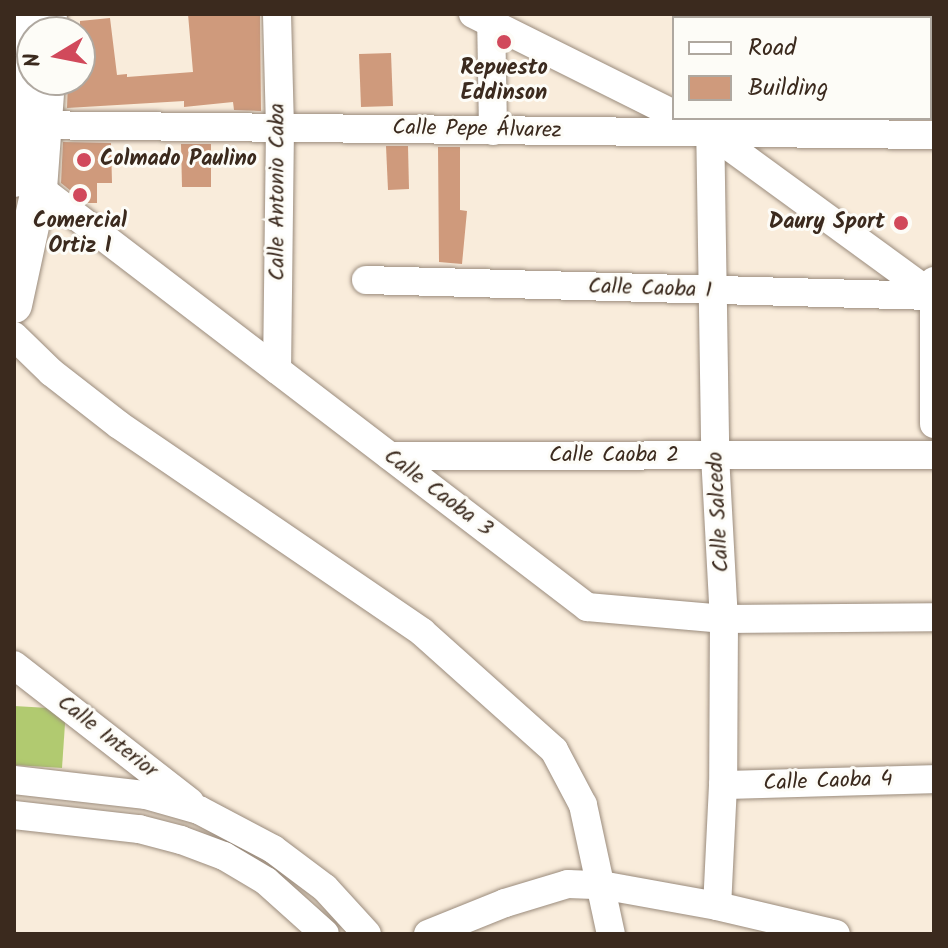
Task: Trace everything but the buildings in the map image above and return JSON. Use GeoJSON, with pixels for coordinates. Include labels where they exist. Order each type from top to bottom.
{"type":"FeatureCollection","features":[{"type":"Feature","properties":{"kind":"main road"},"geometry":{"type":"LineString","coordinates":[[21,14],[33,126]]}},
{"type":"Feature","properties":{"kind":"main road"},"geometry":{"type":"LineString","coordinates":[[14,305],[21,177],[42,96]]}},
{"type":"Feature","properties":{"kind":"street","name":"Calle Antonio Caba"},"geometry":{"type":"LineString","coordinates":[[277,14],[280,128],[277,370]]}},
{"type":"Feature","properties":{"kind":"street"},"geometry":{"type":"LineString","coordinates":[[485,16],[672,113]]}},
{"type":"Feature","properties":{"kind":"street"},"geometry":{"type":"LineString","coordinates":[[485,16],[493,131]]}},
{"type":"Feature","properties":{"kind":"street","name":"Calle Pepe Álvarez"},"geometry":{"type":"LineString","coordinates":[[33,126],[493,131],[710,125],[934,135]]}},
{"type":"Feature","properties":{"kind":"street"},"geometry":{"type":"LineString","coordinates":[[710,125],[934,296]]}},
{"type":"Feature","properties":{"kind":"street","name":"Calle Salcedo"},"geometry":{"type":"LineString","coordinates":[[710,125],[715,455],[724,619],[723,785],[717,906]]}},
{"type":"Feature","properties":{"kind":"street","name":"Calle Caoba 3"},"geometry":{"type":"LineString","coordinates":[[21,177],[587,607],[724,619],[934,617]]}},
{"type":"Feature","properties":{"kind":"street","name":"Calle Caoba 1"},"geometry":{"type":"LineString","coordinates":[[366,280],[934,296]]}},
{"type":"Feature","properties":{"kind":"street"},"geometry":{"type":"LineString","coordinates":[[934,281],[934,424]]}},
{"type":"Feature","properties":{"kind":"street"},"geometry":{"type":"LineString","coordinates":[[14,336],[51,372],[119,425],[422,632],[554,750],[583,805],[611,934]]}},
{"type":"Feature","properties":{"kind":"street","name":"Calle Caoba 2"},"geometry":{"type":"LineString","coordinates":[[390,456],[934,455]]}},
{"type":"Feature","properties":{"kind":"street","name":"Calle Interior"},"geometry":{"type":"LineString","coordinates":[[14,665],[199,810]]}},
{"type":"Feature","properties":{"kind":"street","name":"Calle Caoba 4"},"geometry":{"type":"LineString","coordinates":[[723,785],[934,779]]}},
{"type":"Feature","properties":{"kind":"street"},"geometry":{"type":"LineString","coordinates":[[14,780],[146,795],[199,810],[273,849],[325,888],[367,934]]}},
{"type":"Feature","properties":{"kind":"street"},"geometry":{"type":"LineString","coordinates":[[14,815],[139,829],[196,845],[224,856],[266,881],[325,934]]}},
{"type":"Feature","properties":{"kind":"street"},"geometry":{"type":"LineString","coordinates":[[428,934],[568,884],[601,885],[717,906],[836,934]]}},
{"type":"Feature","properties":{"kind":"green space"},"geometry":{"type":"Polygon","coordinates":[[[14,706],[66,709],[62,768],[14,765],[14,706]]]}},
{"type":"Feature","properties":{"kind":"place","name":"Repuesto Eddinson"},"geometry":{"type":"Point","coordinates":[504,42]}},
{"type":"Feature","properties":{"kind":"place","name":"Colmado Paulino"},"geometry":{"type":"Point","coordinates":[84,160]}},
{"type":"Feature","properties":{"kind":"place","name":"Comercial Ortiz I"},"geometry":{"type":"Point","coordinates":[80,195]}},
{"type":"Feature","properties":{"kind":"place","name":"Daury Sport"},"geometry":{"type":"Point","coordinates":[901,223]}}]}
